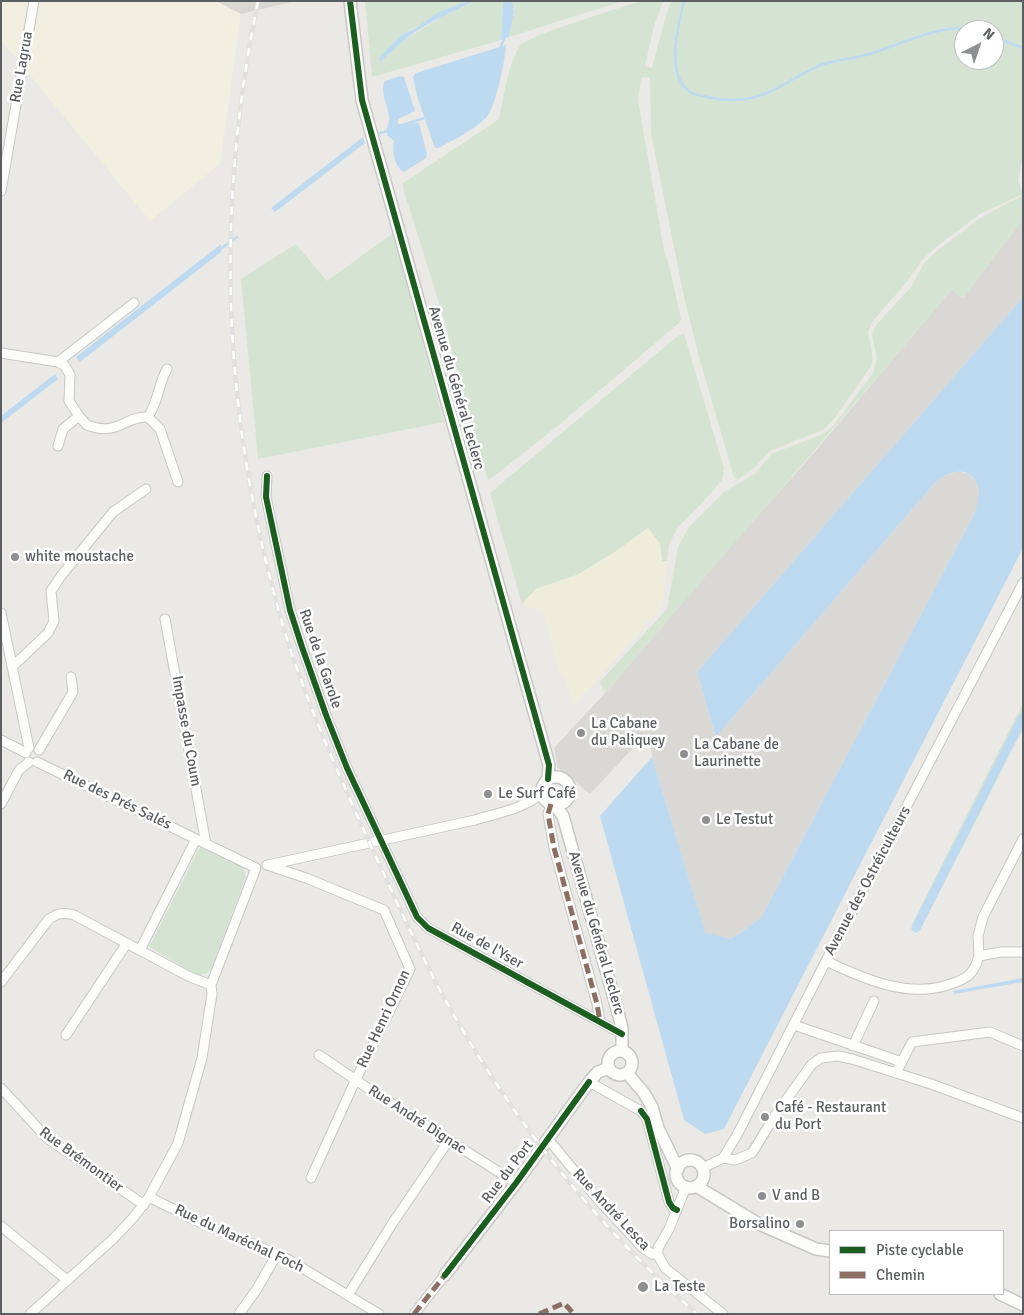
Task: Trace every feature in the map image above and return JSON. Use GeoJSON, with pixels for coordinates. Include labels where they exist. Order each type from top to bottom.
{"type":"FeatureCollection","features":[{"type":"Feature","properties":{"kind":"main road","name":"Avenue du Général Leclerc"},"geometry":{"type":"LineString","coordinates":[[350,1],[362,100],[549,765],[548,779]]}},
{"type":"Feature","properties":{"kind":"main road","name":"Avenue du Général Leclerc"},"geometry":{"type":"LineString","coordinates":[[549,765],[560,777]]}},
{"type":"Feature","properties":{"kind":"main road"},"geometry":{"type":"LineString","coordinates":[[560,777],[569,786],[570,794],[552,801],[543,785],[548,779],[560,777]]}},
{"type":"Feature","properties":{"kind":"main road","name":"Avenue du Général Leclerc"},"geometry":{"type":"LineString","coordinates":[[552,801],[563,816],[622,1028],[622,1051]]}},
{"type":"Feature","properties":{"kind":"main road"},"geometry":{"type":"LineString","coordinates":[[622,1051],[631,1058],[632,1066],[627,1073],[617,1075],[608,1068],[609,1057],[615,1052],[622,1051]]}},
{"type":"Feature","properties":{"kind":"main road","name":"Rue du Port"},"geometry":{"type":"LineString","coordinates":[[445,1275],[516,1183],[589,1082],[598,1072],[608,1068]]}},
{"type":"Feature","properties":{"kind":"main road"},"geometry":{"type":"LineString","coordinates":[[627,1073],[644,1093],[652,1107],[658,1128],[678,1169]]}},
{"type":"Feature","properties":{"kind":"main road"},"geometry":{"type":"LineString","coordinates":[[667,1146],[690,1160],[697,1162],[697,1180],[715,1196],[757,1223],[816,1249],[829,1251]]}},
{"type":"Feature","properties":{"kind":"main road"},"geometry":{"type":"LineString","coordinates":[[690,1160],[682,1163],[678,1169],[677,1178],[682,1185],[697,1180]]}},
{"type":"Feature","properties":{"kind":"main road"},"geometry":{"type":"LineString","coordinates":[[1002,1295],[1023,1305]]}},
{"type":"Feature","properties":{"kind":"street","name":"Rue Lagrua"},"geometry":{"type":"LineString","coordinates":[[1,192],[34,1]]}},
{"type":"Feature","properties":{"kind":"street"},"geometry":{"type":"LineString","coordinates":[[58,362],[134,303]]}},
{"type":"Feature","properties":{"kind":"street"},"geometry":{"type":"LineString","coordinates":[[1,353],[58,362],[65,366],[70,375],[69,399],[84,423],[90,427],[118,428],[138,416],[148,417],[160,428],[178,482]]}},
{"type":"Feature","properties":{"kind":"street"},"geometry":{"type":"LineString","coordinates":[[148,417],[156,404],[162,379],[167,369]]}},
{"type":"Feature","properties":{"kind":"street"},"geometry":{"type":"LineString","coordinates":[[58,446],[63,429],[79,416]]}},
{"type":"Feature","properties":{"kind":"street","name":"Rue de la Garole"},"geometry":{"type":"LineString","coordinates":[[267,476],[266,497],[293,619],[326,715],[382,841]]}},
{"type":"Feature","properties":{"kind":"street"},"geometry":{"type":"LineString","coordinates":[[12,667],[48,633],[54,621],[51,591],[61,576],[113,512],[146,489]]}},
{"type":"Feature","properties":{"kind":"street","name":"Avenue des Ostréiculteurs"},"geometry":{"type":"LineString","coordinates":[[697,1180],[722,1158],[737,1135],[1023,583]]}},
{"type":"Feature","properties":{"kind":"street"},"geometry":{"type":"LineString","coordinates":[[1,613],[30,756]]}},
{"type":"Feature","properties":{"kind":"street","name":"Impasse du Coum"},"geometry":{"type":"LineString","coordinates":[[165,619],[206,844]]}},
{"type":"Feature","properties":{"kind":"street"},"geometry":{"type":"LineString","coordinates":[[1,804],[19,770],[35,748],[39,750],[73,692],[71,677]]}},
{"type":"Feature","properties":{"kind":"street"},"geometry":{"type":"LineString","coordinates":[[1,740],[30,756]]}},
{"type":"Feature","properties":{"kind":"street","name":"Rue des Prés Salés"},"geometry":{"type":"LineString","coordinates":[[30,756],[256,868]]}},
{"type":"Feature","properties":{"kind":"street"},"geometry":{"type":"LineString","coordinates":[[35,1313],[67,1280],[113,1239],[147,1201],[178,1143],[202,1058],[212,994],[211,985],[256,868],[475,820],[532,802],[552,801],[548,814],[554,848],[597,1004],[600,1022]]}},
{"type":"Feature","properties":{"kind":"street"},"geometry":{"type":"LineString","coordinates":[[140,950],[196,839]]}},
{"type":"Feature","properties":{"kind":"street"},"geometry":{"type":"LineString","coordinates":[[826,960],[898,988],[921,990],[946,986],[965,980],[976,969],[979,956],[978,936],[983,917],[1023,839]]}},
{"type":"Feature","properties":{"kind":"street","name":"Rue de l'Yser"},"geometry":{"type":"LineString","coordinates":[[382,841],[417,917],[428,928],[622,1034]]}},
{"type":"Feature","properties":{"kind":"street","name":"Rue Henri Ornon"},"geometry":{"type":"LineString","coordinates":[[267,865],[306,878],[384,910],[410,969],[356,1079],[311,1178]]}},
{"type":"Feature","properties":{"kind":"street"},"geometry":{"type":"LineString","coordinates":[[1,982],[49,919],[60,913],[74,914],[188,976],[211,985]]}},
{"type":"Feature","properties":{"kind":"street"},"geometry":{"type":"LineString","coordinates":[[66,1035],[127,943]]}},
{"type":"Feature","properties":{"kind":"street"},"geometry":{"type":"LineString","coordinates":[[979,956],[1002,952],[1023,952]]}},
{"type":"Feature","properties":{"kind":"street"},"geometry":{"type":"LineString","coordinates":[[853,1046],[874,1001]]}},
{"type":"Feature","properties":{"kind":"street"},"geometry":{"type":"LineString","coordinates":[[794,1025],[902,1062]]}},
{"type":"Feature","properties":{"kind":"street"},"geometry":{"type":"LineString","coordinates":[[896,1073],[912,1042],[990,1032],[1023,1046]]}},
{"type":"Feature","properties":{"kind":"street","name":"Rue André Dignac"},"geometry":{"type":"LineString","coordinates":[[319,1055],[516,1183]]}},
{"type":"Feature","properties":{"kind":"street"},"geometry":{"type":"LineString","coordinates":[[722,1158],[735,1160],[752,1153],[801,1078],[812,1064],[821,1058],[838,1056],[896,1073],[1023,1118]]}},
{"type":"Feature","properties":{"kind":"street"},"geometry":{"type":"LineString","coordinates":[[589,1082],[641,1111],[647,1119],[669,1202],[677,1210]]}},
{"type":"Feature","properties":{"kind":"street","name":"Rue Brémontier"},"geometry":{"type":"LineString","coordinates":[[1,1088],[47,1138],[147,1201]]}},
{"type":"Feature","properties":{"kind":"street","name":"Rue André Lesca"},"geometry":{"type":"LineString","coordinates":[[548,1139],[596,1197],[642,1247],[652,1254],[658,1255],[665,1268],[723,1314]]}},
{"type":"Feature","properties":{"kind":"street"},"geometry":{"type":"LineString","coordinates":[[348,1295],[392,1224],[449,1140]]}},
{"type":"Feature","properties":{"kind":"street"},"geometry":{"type":"LineString","coordinates":[[658,1255],[658,1248],[677,1210],[697,1180]]}},
{"type":"Feature","properties":{"kind":"street","name":"Rue du Maréchal Foch"},"geometry":{"type":"LineString","coordinates":[[147,1201],[284,1257],[379,1314]]}},
{"type":"Feature","properties":{"kind":"street"},"geometry":{"type":"LineString","coordinates":[[1,1226],[67,1280]]}},
{"type":"Feature","properties":{"kind":"street"},"geometry":{"type":"LineString","coordinates":[[239,1314],[257,1289],[277,1254]]}},
{"type":"Feature","properties":{"kind":"street","name":"Rue du Port"},"geometry":{"type":"LineString","coordinates":[[414,1314],[445,1275]]}},
{"type":"Feature","properties":{"kind":"shaded area"},"geometry":{"type":"Polygon","coordinates":[[[1,1],[216,1],[241,14],[220,164],[150,221],[1,40],[1,1]]]}},
{"type":"Feature","properties":{"kind":"shaded area"},"geometry":{"type":"Polygon","coordinates":[[[216,1],[296,1],[241,14],[216,1]]]}},
{"type":"Feature","properties":{"kind":"shaded area"},"geometry":{"type":"Polygon","coordinates":[[[1023,219],[1023,297],[697,672],[716,737],[941,477],[958,471],[969,474],[976,481],[979,503],[974,514],[761,918],[731,939],[705,933],[652,757],[650,735],[636,745],[590,794],[558,768],[554,748],[607,691],[743,532],[812,455],[952,289],[963,298],[1023,219]]]}},
{"type":"Feature","properties":{"kind":"green space"},"geometry":{"type":"Polygon","coordinates":[[[365,1],[468,1],[401,35],[380,61],[407,38],[443,16],[475,1],[503,1],[501,40],[372,77],[365,1]]]}},
{"type":"Feature","properties":{"kind":"green space"},"geometry":{"type":"Polygon","coordinates":[[[512,1],[623,1],[509,37],[514,12],[512,1]]]}},
{"type":"Feature","properties":{"kind":"green space"},"geometry":{"type":"Polygon","coordinates":[[[641,1],[663,1],[654,26],[645,66],[652,68],[671,1],[1023,1],[1023,155],[1018,180],[1023,194],[980,214],[923,259],[906,283],[872,322],[868,332],[873,358],[871,366],[825,429],[770,451],[757,465],[738,480],[733,474],[699,357],[684,297],[651,133],[650,77],[641,78],[638,100],[665,256],[668,261],[681,319],[679,323],[560,424],[488,481],[467,411],[444,319],[403,183],[499,119],[516,52],[527,41],[557,28],[641,1]]]}},
{"type":"Feature","properties":{"kind":"green space"},"geometry":{"type":"Polygon","coordinates":[[[1023,195],[1023,219],[963,298],[951,290],[607,691],[603,690],[600,682],[667,609],[678,547],[689,527],[725,491],[755,474],[771,454],[823,434],[834,425],[873,373],[877,359],[872,334],[876,325],[912,286],[924,263],[980,218],[1023,195]]]}},
{"type":"Feature","properties":{"kind":"green space"},"geometry":{"type":"Polygon","coordinates":[[[393,233],[444,422],[258,459],[241,279],[296,244],[327,281],[393,233]]]}},
{"type":"Feature","properties":{"kind":"green space"},"geometry":{"type":"Polygon","coordinates":[[[684,334],[724,468],[722,480],[678,527],[669,544],[667,561],[662,561],[660,544],[648,528],[615,552],[577,575],[536,589],[522,604],[490,493],[679,335],[684,334]]]}},
{"type":"Feature","properties":{"kind":"green space"},"geometry":{"type":"Polygon","coordinates":[[[1023,703],[1023,729],[921,928],[912,924],[1023,703]]]}},
{"type":"Feature","properties":{"kind":"green space"},"geometry":{"type":"Polygon","coordinates":[[[200,847],[243,868],[246,877],[211,970],[205,974],[198,975],[149,947],[200,847]]]}},
{"type":"Feature","properties":{"kind":"sand"},"geometry":{"type":"Polygon","coordinates":[[[648,528],[660,544],[662,561],[667,561],[663,601],[658,611],[574,705],[565,678],[561,677],[543,611],[522,604],[536,589],[577,575],[615,552],[648,528]]]}},
{"type":"Feature","properties":{"kind":"water"},"geometry":{"type":"Polygon","coordinates":[[[468,1],[475,1],[423,27],[407,38],[380,62],[379,58],[401,35],[416,28],[439,12],[468,1]]]}},
{"type":"Feature","properties":{"kind":"water"},"geometry":{"type":"Polygon","coordinates":[[[503,1],[512,1],[514,12],[509,37],[501,40],[503,1]]]}},
{"type":"Feature","properties":{"kind":"water"},"geometry":{"type":"Polygon","coordinates":[[[506,45],[499,84],[489,114],[469,131],[435,148],[417,96],[413,76],[416,73],[506,45]]]}},
{"type":"Feature","properties":{"kind":"water"},"geometry":{"type":"Polygon","coordinates":[[[400,76],[404,77],[415,111],[398,119],[398,124],[419,123],[427,154],[426,158],[404,172],[394,158],[394,141],[387,135],[389,116],[383,89],[385,81],[400,76]]]}},
{"type":"Feature","properties":{"kind":"water"},"geometry":{"type":"Polygon","coordinates":[[[363,137],[365,143],[275,212],[271,208],[363,137]]]}},
{"type":"Feature","properties":{"kind":"water"},"geometry":{"type":"Polygon","coordinates":[[[221,244],[221,252],[80,362],[76,357],[221,244]]]}},
{"type":"Feature","properties":{"kind":"water"},"geometry":{"type":"Polygon","coordinates":[[[1023,297],[1023,548],[724,1129],[705,1134],[684,1120],[600,816],[652,757],[705,932],[731,939],[761,918],[974,514],[979,491],[976,482],[971,475],[964,472],[955,472],[934,484],[716,737],[697,672],[1023,297]]]}},
{"type":"Feature","properties":{"kind":"water"},"geometry":{"type":"Polygon","coordinates":[[[55,374],[58,379],[1,423],[1,416],[55,374]]]}},
{"type":"Feature","properties":{"kind":"water"},"geometry":{"type":"Polygon","coordinates":[[[1023,978],[1023,982],[954,994],[953,991],[1023,978]]]}},
{"type":"Feature","properties":{"kind":"waterway"},"geometry":{"type":"LineString","coordinates":[[684,1],[675,51],[678,76],[683,86],[692,93],[725,100],[756,97],[821,65],[866,55],[919,36],[954,28]]}},
{"type":"Feature","properties":{"kind":"waterway"},"geometry":{"type":"LineString","coordinates":[[500,48],[505,37]]}},
{"type":"Feature","properties":{"kind":"waterway"},"geometry":{"type":"LineString","coordinates":[[1004,41],[1023,48]]}},
{"type":"Feature","properties":{"kind":"waterway"},"geometry":{"type":"LineString","coordinates":[[402,125],[428,117]]}},
{"type":"Feature","properties":{"kind":"waterway"},"geometry":{"type":"LineString","coordinates":[[376,134],[388,131]]}},
{"type":"Feature","properties":{"kind":"waterway"},"geometry":{"type":"LineString","coordinates":[[219,250],[237,237]]}},
{"type":"Feature","properties":{"kind":"waterway"},"geometry":{"type":"LineString","coordinates":[[916,928],[1023,717]]}},
{"type":"Feature","properties":{"kind":"railway"},"geometry":{"type":"LineString","coordinates":[[258,1],[244,79],[235,157],[231,234],[231,311],[236,388],[246,465],[261,542],[291,651],[326,745],[353,807],[425,961],[467,1037],[494,1081],[524,1123],[588,1204],[622,1242],[697,1314]]}},
{"type":"Feature","properties":{"kind":"marked path"},"geometry":{"type":"LineString","coordinates":[[551,804],[548,814],[554,848],[597,1004],[600,1022]]}},
{"type":"Feature","properties":{"kind":"marked path"},"geometry":{"type":"LineString","coordinates":[[414,1314],[445,1275]]}},
{"type":"Feature","properties":{"kind":"marked path"},"geometry":{"type":"LineString","coordinates":[[539,1314],[564,1303],[572,1312]]}},
{"type":"Feature","properties":{"kind":"cycle path"},"geometry":{"type":"LineString","coordinates":[[350,1],[362,100],[549,765],[548,779]]}},
{"type":"Feature","properties":{"kind":"cycle path"},"geometry":{"type":"LineString","coordinates":[[267,476],[266,497],[290,610],[302,647],[347,768],[417,917],[428,928],[622,1034]]}},
{"type":"Feature","properties":{"kind":"cycle path"},"geometry":{"type":"LineString","coordinates":[[445,1275],[516,1183],[589,1082]]}},
{"type":"Feature","properties":{"kind":"cycle path"},"geometry":{"type":"LineString","coordinates":[[641,1111],[647,1119],[669,1202],[677,1210]]}},
{"type":"Feature","properties":{"kind":"place","name":"white moustache"},"geometry":{"type":"Point","coordinates":[15,557]}},
{"type":"Feature","properties":{"kind":"place","name":"La Cabane du Paliquey"},"geometry":{"type":"Point","coordinates":[581,733]}},
{"type":"Feature","properties":{"kind":"place","name":"La Cabane de Laurinette"},"geometry":{"type":"Point","coordinates":[684,754]}},
{"type":"Feature","properties":{"kind":"place","name":"Le Surf Café"},"geometry":{"type":"Point","coordinates":[488,794]}},
{"type":"Feature","properties":{"kind":"place","name":"Le Testut"},"geometry":{"type":"Point","coordinates":[706,820]}},
{"type":"Feature","properties":{"kind":"place","name":"Café - Restaurant du Port"},"geometry":{"type":"Point","coordinates":[765,1117]}},
{"type":"Feature","properties":{"kind":"place","name":"V and B"},"geometry":{"type":"Point","coordinates":[762,1196]}},
{"type":"Feature","properties":{"kind":"place","name":"Borsalino"},"geometry":{"type":"Point","coordinates":[800,1224]}},
{"type":"Feature","properties":{"kind":"place","name":"La Teste"},"geometry":{"type":"Point","coordinates":[643,1287]}}]}
